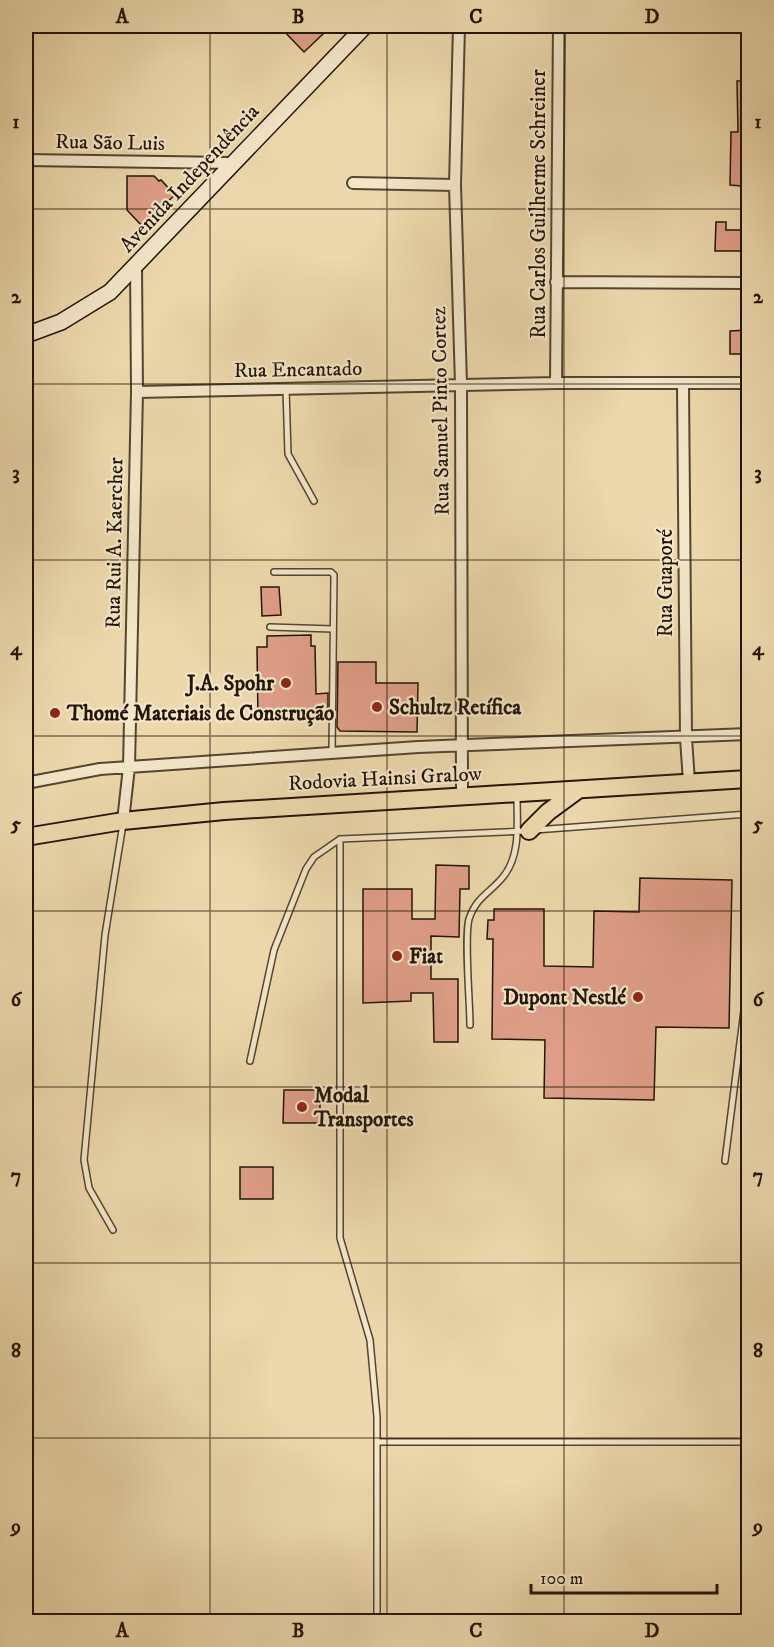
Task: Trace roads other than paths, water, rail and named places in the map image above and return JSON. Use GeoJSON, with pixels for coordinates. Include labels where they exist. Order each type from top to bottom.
{"type":"FeatureCollection","features":[{"type":"Feature","properties":{"kind":"main road","name":"Avenida Independência"},"geometry":{"type":"LineString","coordinates":[[26,334],[39,332],[82,312],[110,292],[364,26]]}},
{"type":"Feature","properties":{"kind":"main road","name":"Rodovia Hainsi Gralow"},"geometry":{"type":"LineString","coordinates":[[26,837],[123,822],[235,810],[748,779]]}},
{"type":"Feature","properties":{"kind":"main road"},"geometry":{"type":"LineString","coordinates":[[523,831],[578,790]]}},
{"type":"Feature","properties":{"kind":"street","name":"Rua Samuel Pinto Cortez"},"geometry":{"type":"LineString","coordinates":[[459,26],[455,185],[461,384],[462,796]]}},
{"type":"Feature","properties":{"kind":"street","name":"Rua Carlos Guilherme Schreiner"},"geometry":{"type":"LineString","coordinates":[[556,383],[559,26]]}},
{"type":"Feature","properties":{"kind":"street","name":"Rua São Luis"},"geometry":{"type":"LineString","coordinates":[[26,160],[231,163]]}},
{"type":"Feature","properties":{"kind":"street"},"geometry":{"type":"LineString","coordinates":[[353,183],[455,185]]}},
{"type":"Feature","properties":{"kind":"street","name":"Rua Rui A. Kaercher"},"geometry":{"type":"LineString","coordinates":[[123,822],[129,767],[137,392],[136,266]]}},
{"type":"Feature","properties":{"kind":"street"},"geometry":{"type":"LineString","coordinates":[[556,282],[748,283]]}},
{"type":"Feature","properties":{"kind":"street","name":"Rua Encantado"},"geometry":{"type":"LineString","coordinates":[[137,392],[461,384],[748,383]]}},
{"type":"Feature","properties":{"kind":"street","name":"Rua Guaporé"},"geometry":{"type":"LineString","coordinates":[[683,384],[688,782]]}},
{"type":"Feature","properties":{"kind":"street"},"geometry":{"type":"LineString","coordinates":[[26,783],[100,769],[332,753],[748,734]]}},
{"type":"Feature","properties":{"kind":"lane"},"geometry":{"type":"LineString","coordinates":[[285,389],[288,454],[314,501]]}},
{"type":"Feature","properties":{"kind":"lane"},"geometry":{"type":"LineString","coordinates":[[274,572],[331,572],[334,575],[332,753]]}},
{"type":"Feature","properties":{"kind":"lane"},"geometry":{"type":"LineString","coordinates":[[270,627],[333,629]]}},
{"type":"Feature","properties":{"kind":"lane"},"geometry":{"type":"LineString","coordinates":[[470,1025],[468,922],[477,899],[503,877],[513,860],[523,831],[517,793]]}},
{"type":"Feature","properties":{"kind":"lane"},"geometry":{"type":"LineString","coordinates":[[250,1061],[274,950],[306,869],[314,857],[340,839],[523,831],[748,814]]}},
{"type":"Feature","properties":{"kind":"lane"},"geometry":{"type":"LineString","coordinates":[[113,1230],[89,1188],[84,1160],[105,934],[123,822]]}},
{"type":"Feature","properties":{"kind":"lane"},"geometry":{"type":"LineString","coordinates":[[340,839],[340,1238],[369,1340],[377,1442],[378,1622]]}},
{"type":"Feature","properties":{"kind":"lane"},"geometry":{"type":"LineString","coordinates":[[724,1161],[748,979]]}},
{"type":"Feature","properties":{"kind":"lane"},"geometry":{"type":"LineString","coordinates":[[377,1442],[748,1442]]}},
{"type":"Feature","properties":{"kind":"place","name":"J.A. Spohr"},"geometry":{"type":"Point","coordinates":[286,683]}},
{"type":"Feature","properties":{"kind":"place","name":"Schultz Retífica"},"geometry":{"type":"Point","coordinates":[377,707]}},
{"type":"Feature","properties":{"kind":"place","name":"Thomé Materiais de Construção"},"geometry":{"type":"Point","coordinates":[55,713]}},
{"type":"Feature","properties":{"kind":"place","name":"Fiat"},"geometry":{"type":"Point","coordinates":[397,956]}},
{"type":"Feature","properties":{"kind":"place","name":"Dupont Nestlé"},"geometry":{"type":"Point","coordinates":[638,997]}},
{"type":"Feature","properties":{"kind":"place","name":"Modal Transportes"},"geometry":{"type":"Point","coordinates":[302,1107]}}]}
